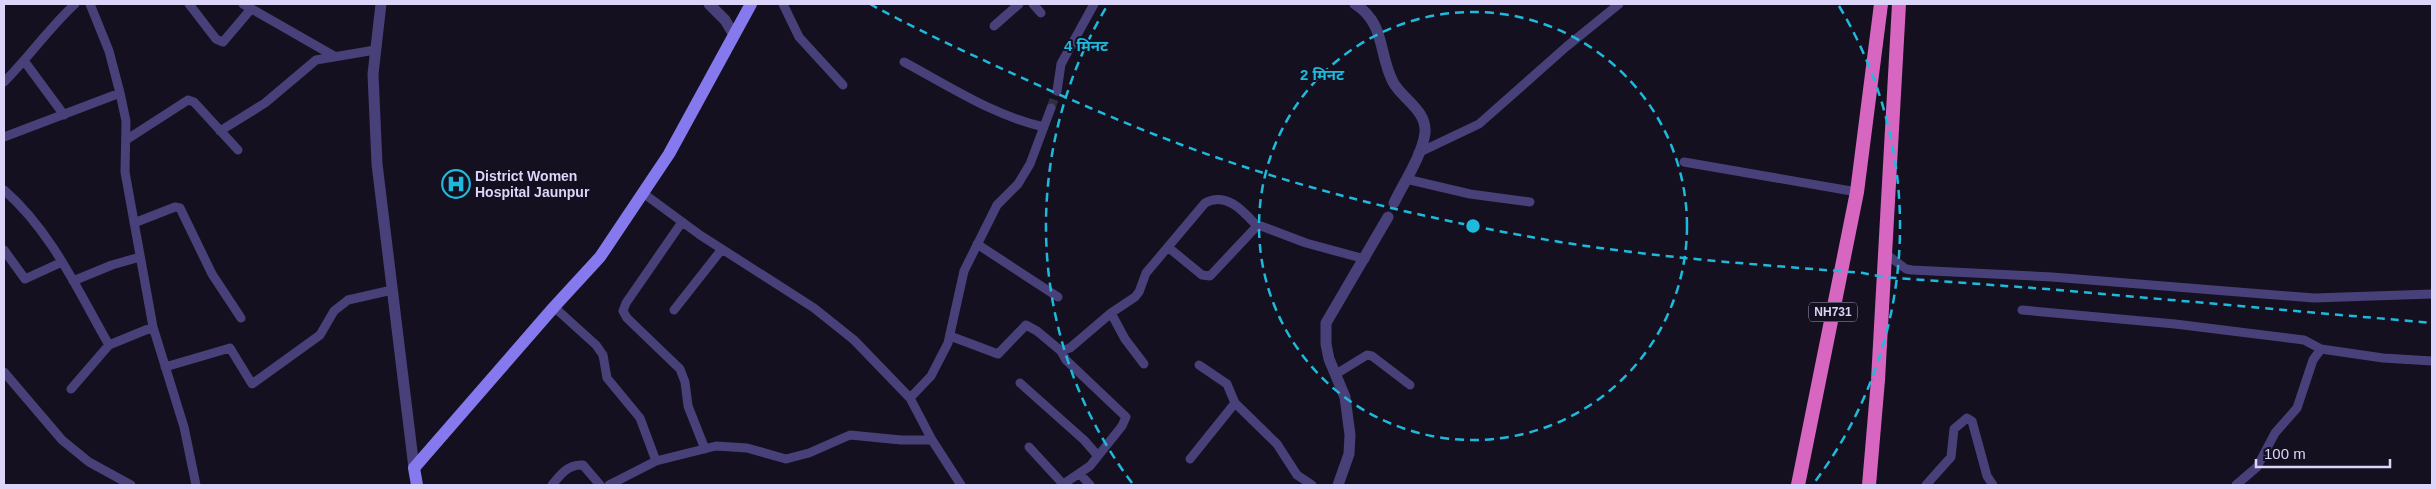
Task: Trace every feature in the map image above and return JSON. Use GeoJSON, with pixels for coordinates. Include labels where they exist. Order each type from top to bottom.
{"type":"FeatureCollection","features":[{"type":"Feature","properties":{"kind":"highway","name":"NH731"},"geometry":{"type":"LineString","coordinates":[[1798,485],[1857,192],[1880,4]]}},
{"type":"Feature","properties":{"kind":"highway"},"geometry":{"type":"LineString","coordinates":[[1869,485],[1886,254],[1899,4]]}},
{"type":"Feature","properties":{"kind":"main road"},"geometry":{"type":"LineString","coordinates":[[417,485],[414,468],[554,307],[600,258],[669,154],[751,4]]}},
{"type":"Feature","properties":{"kind":"street"},"geometry":{"type":"LineString","coordinates":[[4,82],[24,62],[61,17],[75,4]]}},
{"type":"Feature","properties":{"kind":"street"},"geometry":{"type":"LineString","coordinates":[[90,4],[109,51],[120,93],[126,121],[125,172],[153,327],[184,427],[196,485]]}},
{"type":"Feature","properties":{"kind":"street"},"geometry":{"type":"LineString","coordinates":[[189,4],[216,39],[223,42],[247,7],[334,56]]}},
{"type":"Feature","properties":{"kind":"street"},"geometry":{"type":"LineString","coordinates":[[381,4],[373,74],[377,164],[414,468]]}},
{"type":"Feature","properties":{"kind":"street"},"geometry":{"type":"LineString","coordinates":[[709,4],[725,20],[734,35]]}},
{"type":"Feature","properties":{"kind":"street"},"geometry":{"type":"LineString","coordinates":[[783,4],[799,36],[843,85]]}},
{"type":"Feature","properties":{"kind":"street"},"geometry":{"type":"LineString","coordinates":[[994,26],[1019,4]]}},
{"type":"Feature","properties":{"kind":"street"},"geometry":{"type":"LineString","coordinates":[[1033,4],[1042,13]]}},
{"type":"Feature","properties":{"kind":"street"},"geometry":{"type":"LineString","coordinates":[[1056,90],[1061,64],[1094,4]]}},
{"type":"Feature","properties":{"kind":"street"},"geometry":{"type":"LineString","coordinates":[[1355,4],[1373,20],[1393,82],[1418,111],[1424,123],[1424,133],[1418,153],[1394,203]]}},
{"type":"Feature","properties":{"kind":"street"},"geometry":{"type":"LineString","coordinates":[[1418,153],[1479,124],[1566,46],[1619,4]]}},
{"type":"Feature","properties":{"kind":"street"},"geometry":{"type":"LineString","coordinates":[[220,131],[265,103],[309,64],[334,56],[376,50]]}},
{"type":"Feature","properties":{"kind":"street"},"geometry":{"type":"LineString","coordinates":[[24,62],[64,115]]}},
{"type":"Feature","properties":{"kind":"street"},"geometry":{"type":"LineString","coordinates":[[904,62],[1000,112],[1022,122],[1044,127]]}},
{"type":"Feature","properties":{"kind":"street"},"geometry":{"type":"LineString","coordinates":[[4,137],[120,93]]}},
{"type":"Feature","properties":{"kind":"street"},"geometry":{"type":"LineString","coordinates":[[126,140],[188,100],[194,102],[238,150]]}},
{"type":"Feature","properties":{"kind":"street"},"geometry":{"type":"LineString","coordinates":[[910,398],[932,376],[950,336],[961,280],[997,205],[1018,184],[1030,164],[1051,108]]}},
{"type":"Feature","properties":{"kind":"street"},"geometry":{"type":"LineString","coordinates":[[1684,162],[1857,192]]}},
{"type":"Feature","properties":{"kind":"street"},"geometry":{"type":"LineString","coordinates":[[1406,179],[1470,194],[1530,202]]}},
{"type":"Feature","properties":{"kind":"street"},"geometry":{"type":"LineString","coordinates":[[4,190],[45,234],[108,345]]}},
{"type":"Feature","properties":{"kind":"street"},"geometry":{"type":"LineString","coordinates":[[643,193],[682,222],[827,318],[878,363],[910,398],[932,440],[961,485]]}},
{"type":"Feature","properties":{"kind":"street"},"geometry":{"type":"LineString","coordinates":[[1061,351],[1070,348],[1139,292],[1146,272],[1169,248],[1205,203],[1212,199],[1238,205],[1257,226],[1266,227],[1306,243],[1365,259]]}},
{"type":"Feature","properties":{"kind":"street"},"geometry":{"type":"LineString","coordinates":[[134,223],[174,207],[180,208],[212,274],[241,318]]}},
{"type":"Feature","properties":{"kind":"street"},"geometry":{"type":"LineString","coordinates":[[1338,485],[1349,454],[1350,436],[1345,398],[1326,344],[1326,323],[1388,217]]}},
{"type":"Feature","properties":{"kind":"street"},"geometry":{"type":"LineString","coordinates":[[682,222],[626,303],[623,312],[680,369],[685,382],[688,406],[705,449]]}},
{"type":"Feature","properties":{"kind":"street"},"geometry":{"type":"LineString","coordinates":[[1169,248],[1202,275],[1210,276],[1257,226]]}},
{"type":"Feature","properties":{"kind":"street"},"geometry":{"type":"LineString","coordinates":[[977,244],[1058,297]]}},
{"type":"Feature","properties":{"kind":"street"},"geometry":{"type":"LineString","coordinates":[[674,310],[722,249]]}},
{"type":"Feature","properties":{"kind":"street"},"geometry":{"type":"LineString","coordinates":[[4,250],[25,279],[62,262]]}},
{"type":"Feature","properties":{"kind":"street"},"geometry":{"type":"LineString","coordinates":[[1886,254],[1906,269],[1912,270],[2052,277],[2314,298],[2432,294]]}},
{"type":"Feature","properties":{"kind":"street"},"geometry":{"type":"LineString","coordinates":[[73,281],[112,265],[140,257]]}},
{"type":"Feature","properties":{"kind":"street"},"geometry":{"type":"LineString","coordinates":[[165,367],[230,348],[252,384],[320,335],[334,311],[348,300],[392,290]]}},
{"type":"Feature","properties":{"kind":"street"},"geometry":{"type":"LineString","coordinates":[[554,307],[596,345],[603,355],[607,378],[640,418],[656,461]]}},
{"type":"Feature","properties":{"kind":"street"},"geometry":{"type":"LineString","coordinates":[[2022,310],[2175,324],[2304,340],[2321,349],[2383,358],[2432,361]]}},
{"type":"Feature","properties":{"kind":"street"},"geometry":{"type":"LineString","coordinates":[[1111,313],[1125,340],[1144,364]]}},
{"type":"Feature","properties":{"kind":"street"},"geometry":{"type":"LineString","coordinates":[[950,336],[998,354],[1026,325],[1037,331],[1061,351],[1066,360],[1126,417],[1125,422],[1098,456],[1080,474],[1063,485],[1029,447]]}},
{"type":"Feature","properties":{"kind":"street"},"geometry":{"type":"LineString","coordinates":[[71,389],[108,345],[153,327]]}},
{"type":"Feature","properties":{"kind":"street"},"geometry":{"type":"LineString","coordinates":[[2236,485],[2257,467],[2275,433],[2297,408],[2313,360],[2321,349]]}},
{"type":"Feature","properties":{"kind":"street"},"geometry":{"type":"LineString","coordinates":[[1336,374],[1367,355],[1372,356],[1410,385]]}},
{"type":"Feature","properties":{"kind":"street"},"geometry":{"type":"LineString","coordinates":[[1199,364],[1227,384],[1235,403],[1277,444],[1297,475],[1312,485]]}},
{"type":"Feature","properties":{"kind":"street"},"geometry":{"type":"LineString","coordinates":[[4,372],[62,440],[89,462],[131,485]]}},
{"type":"Feature","properties":{"kind":"street"},"geometry":{"type":"LineString","coordinates":[[1020,383],[1084,440],[1098,456]]}},
{"type":"Feature","properties":{"kind":"street"},"geometry":{"type":"LineString","coordinates":[[1190,459],[1235,403]]}},
{"type":"Feature","properties":{"kind":"street"},"geometry":{"type":"LineString","coordinates":[[1926,485],[1951,457],[1954,429],[1967,418],[1972,421],[1987,476],[1993,485]]}},
{"type":"Feature","properties":{"kind":"street"},"geometry":{"type":"LineString","coordinates":[[609,485],[656,461],[705,449],[736,446],[786,458],[809,453],[850,435],[901,440],[932,440]]}},
{"type":"Feature","properties":{"kind":"street"},"geometry":{"type":"LineString","coordinates":[[552,485],[567,468],[576,464],[583,465],[600,485]]}},
{"type":"Feature","properties":{"kind":"street"},"geometry":{"type":"LineString","coordinates":[[1080,474],[1090,485]]}},
{"type":"Feature","properties":{"kind":"tunnel"},"geometry":{"type":"LineString","coordinates":[[1051,108],[1057,91]]}},
{"type":"Feature","properties":{"kind":"railway"},"geometry":{"type":"LineString","coordinates":[[870,4],[907,24],[1038,85],[1169,140],[1302,185],[1439,219],[1572,244],[1697,259],[1863,273],[1883,277],[2047,289],[2432,323]]}},
{"type":"Feature","properties":{"kind":"place","name":"District Women Hospital Jaunpur"},"geometry":{"type":"Point","coordinates":[456,184]}}]}
